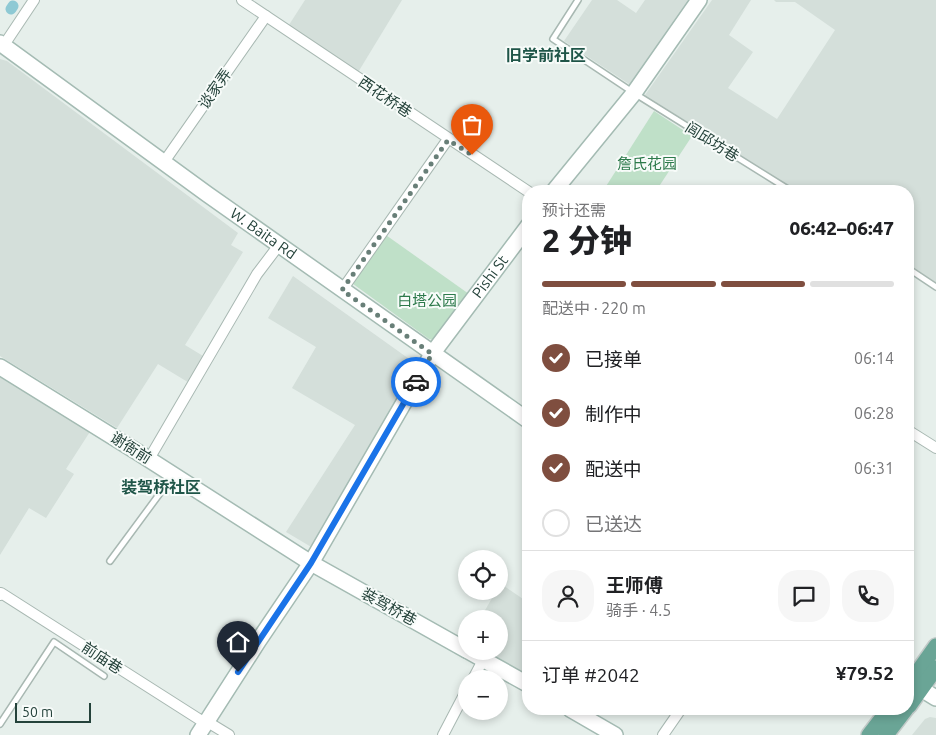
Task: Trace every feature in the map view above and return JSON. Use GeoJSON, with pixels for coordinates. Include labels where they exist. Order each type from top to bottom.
{"type":"FeatureCollection","features":[{"type":"Feature","properties":{"kind":"main road"},"geometry":{"type":"LineString","coordinates":[[914,681],[936,646]]}},
{"type":"Feature","properties":{"kind":"main road"},"geometry":{"type":"LineString","coordinates":[[914,683],[936,668]]}},
{"type":"Feature","properties":{"kind":"main road"},"geometry":{"type":"LineString","coordinates":[[869,735],[884,715]]}},
{"type":"Feature","properties":{"kind":"main road"},"geometry":{"type":"LineString","coordinates":[[886,735],[901,715]]}},
{"type":"Feature","properties":{"kind":"street"},"geometry":{"type":"LineString","coordinates":[[2,44],[34,0]]}},
{"type":"Feature","properties":{"kind":"street","name":"西花桥巷"},"geometry":{"type":"LineString","coordinates":[[242,0],[448,140],[522,188]]}},
{"type":"Feature","properties":{"kind":"street"},"geometry":{"type":"LineString","coordinates":[[559,185],[634,93],[699,0]]}},
{"type":"Feature","properties":{"kind":"street","name":"谈家弄"},"geometry":{"type":"LineString","coordinates":[[164,162],[266,16]]}},
{"type":"Feature","properties":{"kind":"street","name":"W. Baita Rd"},"geometry":{"type":"LineString","coordinates":[[2,44],[342,290],[432,354],[522,414]]}},
{"type":"Feature","properties":{"kind":"street"},"geometry":{"type":"LineString","coordinates":[[342,290],[448,140]]}},
{"type":"Feature","properties":{"kind":"street","name":"Pishi St"},"geometry":{"type":"LineString","coordinates":[[203,726],[311,563],[432,354],[522,235]]}},
{"type":"Feature","properties":{"kind":"street"},"geometry":{"type":"LineString","coordinates":[[149,459],[257,274],[279,245]]}},
{"type":"Feature","properties":{"kind":"street","name":"谢衙前"},"geometry":{"type":"LineString","coordinates":[[0,367],[149,459],[311,563]]}},
{"type":"Feature","properties":{"kind":"street"},"geometry":{"type":"LineString","coordinates":[[914,434],[936,448]]}},
{"type":"Feature","properties":{"kind":"street","name":"装驾桥巷"},"geometry":{"type":"LineString","coordinates":[[311,563],[458,646]]}},
{"type":"Feature","properties":{"kind":"street","name":"前庙巷"},"geometry":{"type":"LineString","coordinates":[[0,595],[203,726],[229,735]]}},
{"type":"Feature","properties":{"kind":"street"},"geometry":{"type":"LineString","coordinates":[[478,670],[483,660]]}},
{"type":"Feature","properties":{"kind":"street","name":"装驾桥巷"},"geometry":{"type":"LineString","coordinates":[[483,660],[522,679]]}},
{"type":"Feature","properties":{"kind":"street"},"geometry":{"type":"LineString","coordinates":[[914,685],[936,698]]}},
{"type":"Feature","properties":{"kind":"street"},"geometry":{"type":"LineString","coordinates":[[443,735],[458,706]]}},
{"type":"Feature","properties":{"kind":"street"},"geometry":{"type":"LineString","coordinates":[[581,715],[616,735]]}},
{"type":"Feature","properties":{"kind":"street"},"geometry":{"type":"LineString","coordinates":[[663,735],[677,715]]}},
{"type":"Feature","properties":{"kind":"lane","name":"闾邱坊巷"},"geometry":{"type":"LineString","coordinates":[[578,0],[553,39],[634,93],[781,185]]}},
{"type":"Feature","properties":{"kind":"lane"},"geometry":{"type":"LineString","coordinates":[[914,272],[936,287]]}},
{"type":"Feature","properties":{"kind":"lane"},"geometry":{"type":"LineString","coordinates":[[110,561],[173,475]]}},
{"type":"Feature","properties":{"kind":"lane"},"geometry":{"type":"LineString","coordinates":[[0,724],[54,642],[104,676]]}},
{"type":"Feature","properties":{"kind":"shaded area"},"geometry":{"type":"Polygon","coordinates":[[[305,0],[402,0],[357,74],[287,28],[305,0]]]}},
{"type":"Feature","properties":{"kind":"shaded area"},"geometry":{"type":"Polygon","coordinates":[[[592,0],[617,0],[636,13],[645,0],[692,0],[632,86],[564,41],[592,0]]]}},
{"type":"Feature","properties":{"kind":"shaded area"},"geometry":{"type":"Polygon","coordinates":[[[712,0],[751,0],[729,35],[753,52],[728,88],[777,119],[835,30],[795,2],[776,2],[774,0],[936,0],[936,283],[914,268],[914,185],[788,185],[645,95],[712,0]]]}},
{"type":"Feature","properties":{"kind":"shaded area"},"geometry":{"type":"Polygon","coordinates":[[[0,59],[7,61],[238,233],[231,245],[243,252],[185,345],[208,359],[191,384],[158,364],[117,428],[0,356],[0,59]]]}},
{"type":"Feature","properties":{"kind":"shaded area"},"geometry":{"type":"Polygon","coordinates":[[[293,276],[419,366],[313,548],[286,532],[355,425],[292,388],[316,347],[268,318],[293,276]]]}},
{"type":"Feature","properties":{"kind":"shaded area"},"geometry":{"type":"Polygon","coordinates":[[[0,370],[93,427],[66,469],[74,474],[46,518],[29,508],[0,555],[0,370]]]}},
{"type":"Feature","properties":{"kind":"shaded area"},"geometry":{"type":"Polygon","coordinates":[[[508,589],[522,598],[522,675],[495,660],[508,660],[508,610],[485,610],[491,600],[508,600],[508,589]]]}},
{"type":"Feature","properties":{"kind":"shaded area"},"geometry":{"type":"Polygon","coordinates":[[[930,717],[936,718],[936,735],[912,735],[925,719],[930,717]]]}},
{"type":"Feature","properties":{"kind":"green space","name":"詹氏花园"},"geometry":{"type":"Polygon","coordinates":[[[654,111],[692,136],[660,185],[607,185],[654,111]]]}},
{"type":"Feature","properties":{"kind":"green space","name":"白塔公园"},"geometry":{"type":"Polygon","coordinates":[[[383,233],[469,294],[434,340],[429,339],[349,281],[383,233]]]}},
{"type":"Feature","properties":{"kind":"way so far"},"geometry":{"type":"LineString","coordinates":[[416,382],[432,354],[342,290],[448,140],[472,155]]}},
{"type":"Feature","properties":{"kind":"district","name":"旧学前社区"},"geometry":{"type":"Point","coordinates":[546,55]}},
{"type":"Feature","properties":{"kind":"district","name":"装驾桥社区"},"geometry":{"type":"Point","coordinates":[161,487]}},
{"type":"Feature","properties":{"kind":"route"},"geometry":{"type":"LineString","coordinates":[[238,672],[311,563],[416,382]]}}]}
